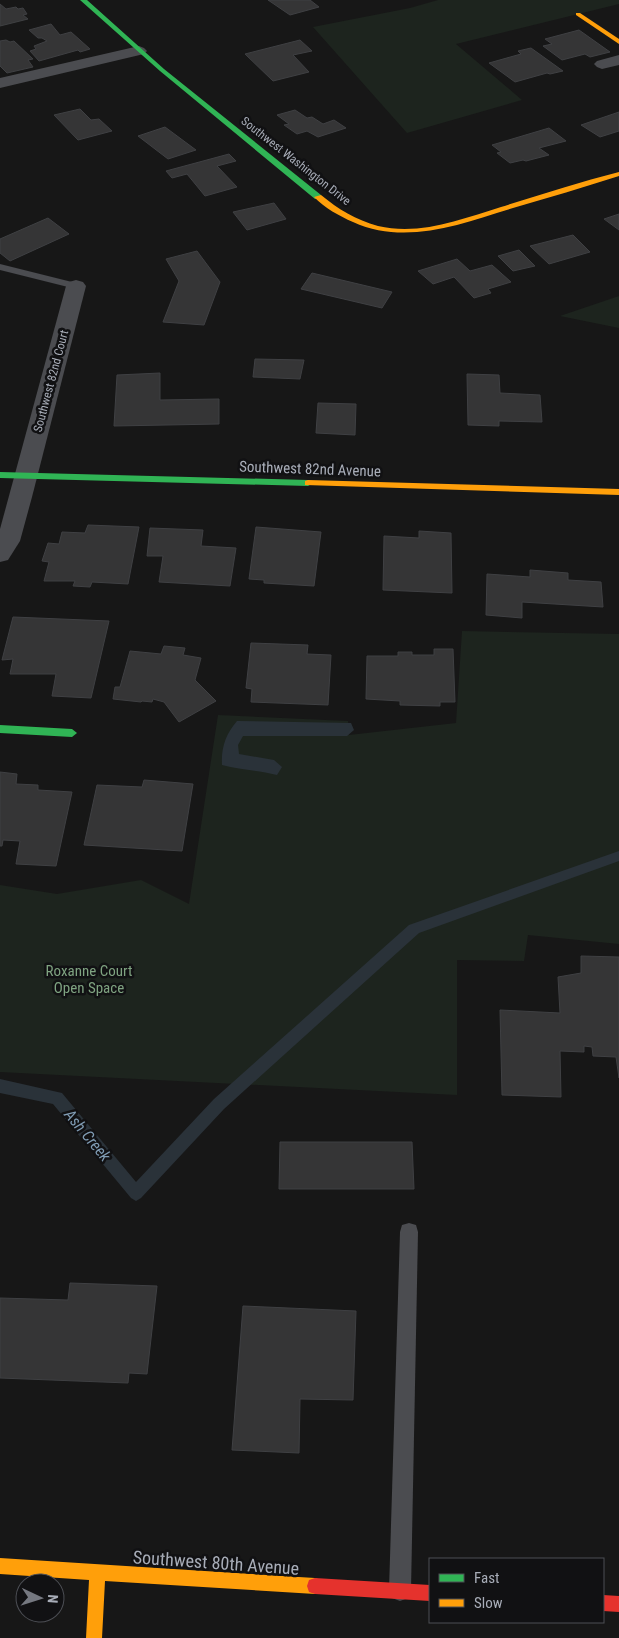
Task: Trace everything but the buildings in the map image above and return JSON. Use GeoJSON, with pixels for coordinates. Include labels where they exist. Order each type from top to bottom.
{"type":"FeatureCollection","features":[{"type":"Feature","properties":{"kind":"street","name":"Southwest Washington Drive"},"geometry":{"type":"LineString","coordinates":[[83,0],[139,50],[332,209],[355,222],[374,228],[410,232],[447,226],[619,174]]}},
{"type":"Feature","properties":{"kind":"street"},"geometry":{"type":"LineString","coordinates":[[578,14],[619,42]]}},
{"type":"Feature","properties":{"kind":"street"},"geometry":{"type":"LineString","coordinates":[[0,83],[139,50]]}},
{"type":"Feature","properties":{"kind":"street"},"geometry":{"type":"LineString","coordinates":[[602,64],[619,60]]}},
{"type":"Feature","properties":{"kind":"street","name":"Southwest 82nd Court"},"geometry":{"type":"LineString","coordinates":[[0,554],[8,541],[27,476],[76,286]]}},
{"type":"Feature","properties":{"kind":"street","name":"Southwest 82nd Avenue"},"geometry":{"type":"LineString","coordinates":[[0,475],[619,492]]}},
{"type":"Feature","properties":{"kind":"street"},"geometry":{"type":"LineString","coordinates":[[0,729],[72,733]]}},
{"type":"Feature","properties":{"kind":"street","name":"Southwest 80th Avenue"},"geometry":{"type":"LineString","coordinates":[[0,1566],[429,1593]]}},
{"type":"Feature","properties":{"kind":"street"},"geometry":{"type":"LineString","coordinates":[[94,1638],[97,1573]]}},
{"type":"Feature","properties":{"kind":"street"},"geometry":{"type":"LineString","coordinates":[[604,1603],[619,1604]]}},
{"type":"Feature","properties":{"kind":"lane"},"geometry":{"type":"LineString","coordinates":[[0,267],[76,286]]}},
{"type":"Feature","properties":{"kind":"lane"},"geometry":{"type":"LineString","coordinates":[[400,1592],[409,1232]]}},
{"type":"Feature","properties":{"kind":"green space"},"geometry":{"type":"Polygon","coordinates":[[[438,0],[619,0],[619,4],[456,44],[522,100],[407,133],[313,27],[410,8],[438,0]]]}},
{"type":"Feature","properties":{"kind":"green space"},"geometry":{"type":"Polygon","coordinates":[[[619,296],[619,328],[560,316],[619,296]]]}},
{"type":"Feature","properties":{"kind":"green space","name":"Roxanne Court Open Space"},"geometry":{"type":"Polygon","coordinates":[[[462,631],[619,634],[619,944],[528,935],[524,961],[457,960],[457,1095],[0,1072],[0,885],[57,894],[141,880],[189,904],[218,715],[348,721],[349,735],[456,723],[462,631]]]}},
{"type":"Feature","properties":{"kind":"shaded area"},"geometry":{"type":"Polygon","coordinates":[[[237,721],[351,723],[354,730],[347,736],[243,736],[238,745],[239,754],[274,760],[282,767],[277,775],[222,765],[222,752],[225,741],[237,721]]]}},
{"type":"Feature","properties":{"kind":"waterway","name":"Ash Creek"},"geometry":{"type":"LineString","coordinates":[[0,1086],[57,1098],[136,1193],[219,1104],[414,929],[619,856]]}},
{"type":"Feature","properties":{"kind":"traffic: fast"},"geometry":{"type":"LineString","coordinates":[[83,0],[162,70],[318,197]]}},
{"type":"Feature","properties":{"kind":"traffic: fast"},"geometry":{"type":"LineString","coordinates":[[0,475],[308,483]]}},
{"type":"Feature","properties":{"kind":"traffic: fast"},"geometry":{"type":"LineString","coordinates":[[0,729],[72,733]]}},
{"type":"Feature","properties":{"kind":"traffic: slow"},"geometry":{"type":"LineString","coordinates":[[578,14],[619,42]]}},
{"type":"Feature","properties":{"kind":"traffic: slow"},"geometry":{"type":"LineString","coordinates":[[318,197],[333,208],[363,224],[395,231],[411,231],[447,226],[619,174]]}},
{"type":"Feature","properties":{"kind":"traffic: slow"},"geometry":{"type":"LineString","coordinates":[[308,483],[619,492]]}},
{"type":"Feature","properties":{"kind":"traffic: slow"},"geometry":{"type":"LineString","coordinates":[[0,1566],[315,1586]]}},
{"type":"Feature","properties":{"kind":"traffic: slow"},"geometry":{"type":"LineString","coordinates":[[94,1638],[97,1573]]}},
{"type":"Feature","properties":{"kind":"traffic: jam"},"geometry":{"type":"LineString","coordinates":[[315,1586],[429,1593]]}},
{"type":"Feature","properties":{"kind":"traffic: jam"},"geometry":{"type":"LineString","coordinates":[[604,1603],[619,1604]]}}]}
